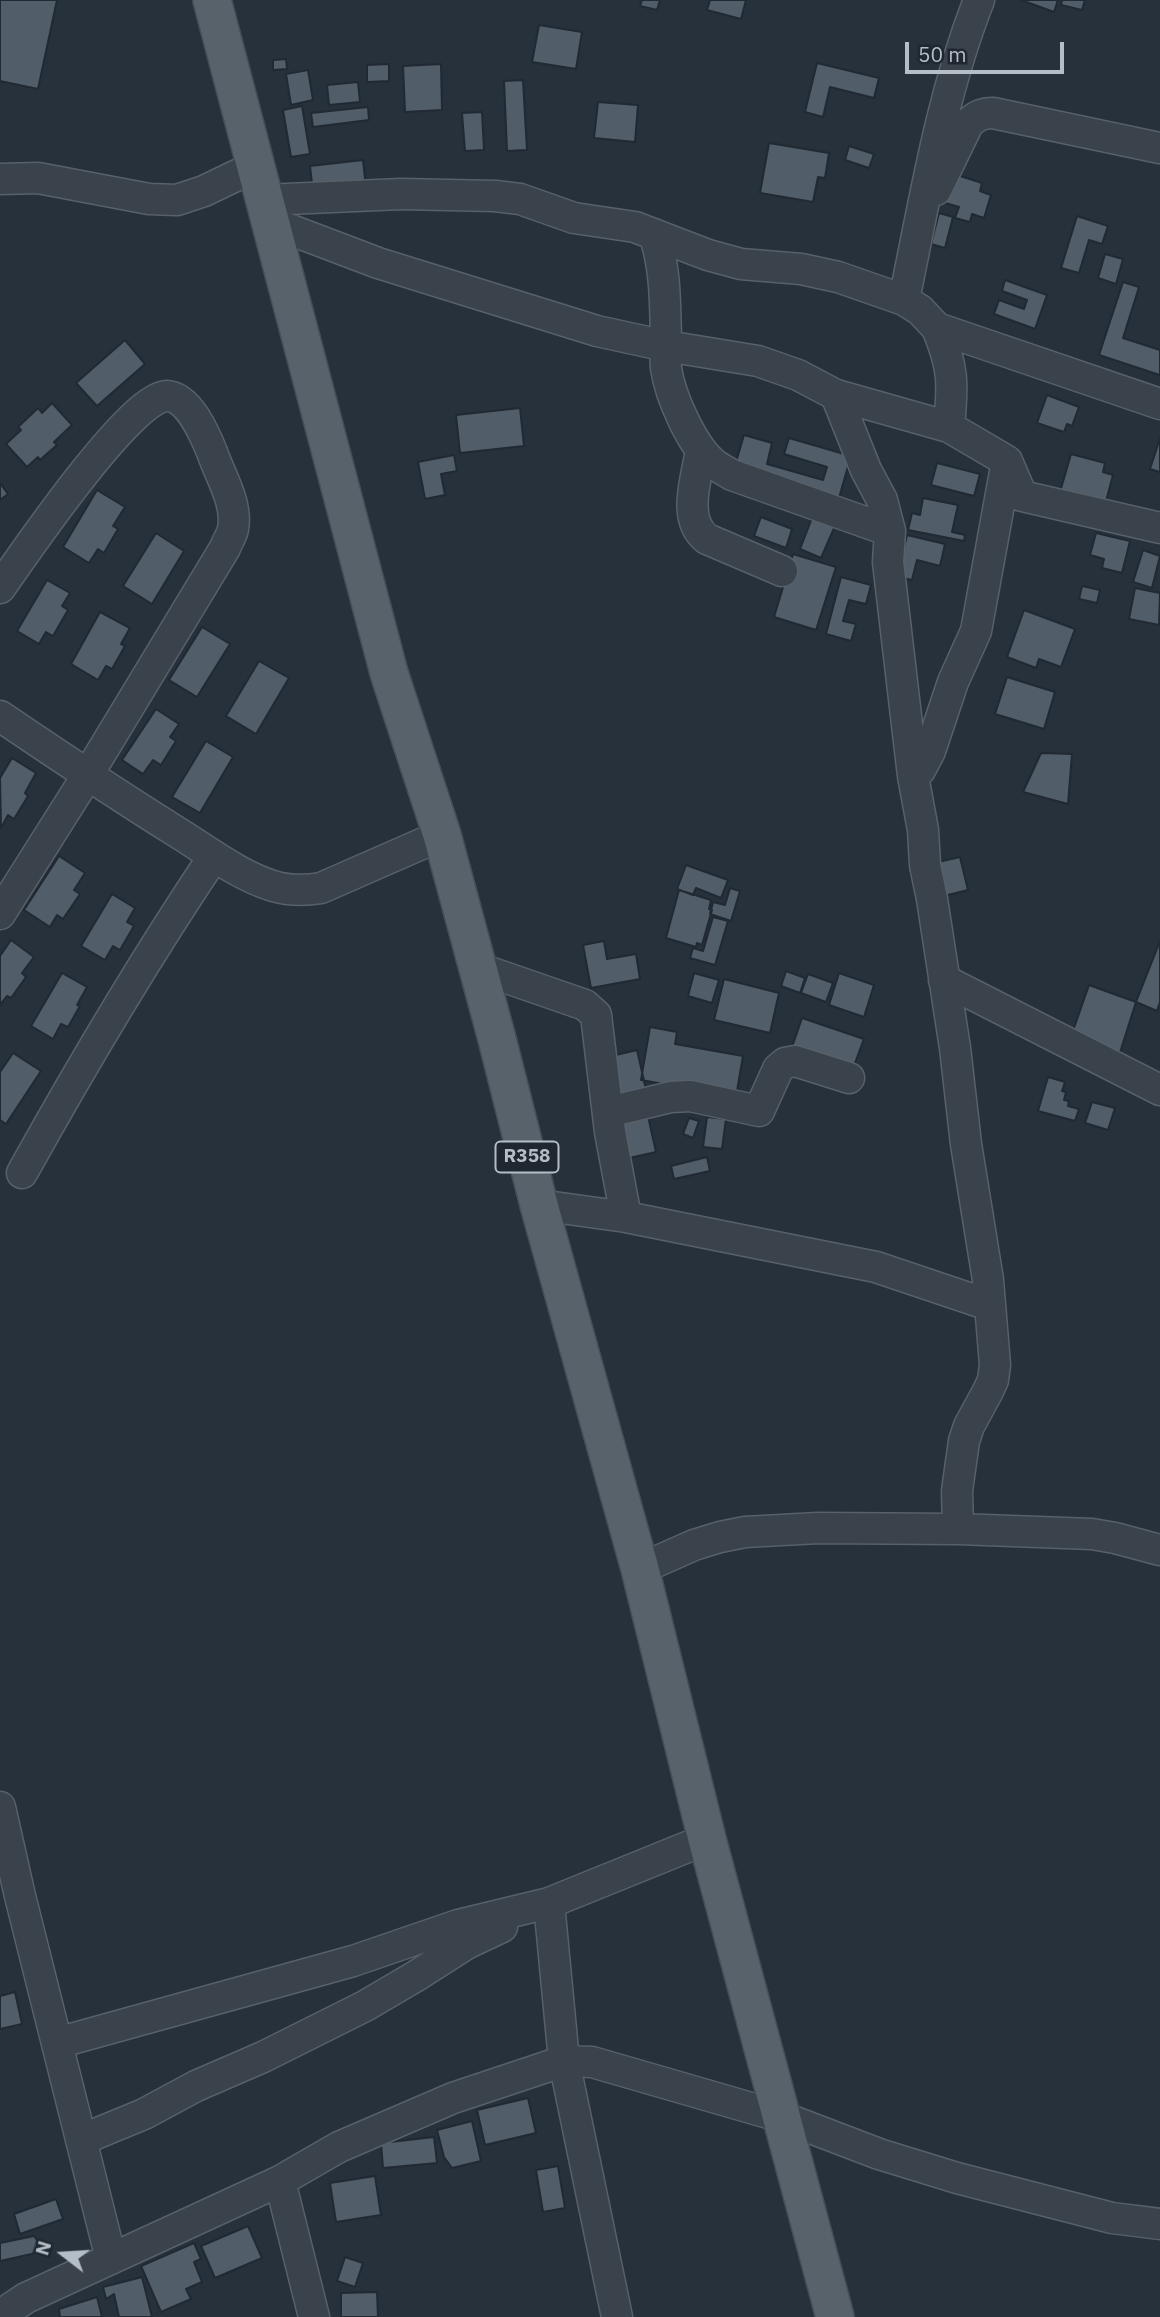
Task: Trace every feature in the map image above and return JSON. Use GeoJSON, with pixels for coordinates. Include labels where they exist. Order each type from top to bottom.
{"type":"FeatureCollection","features":[{"type":"Feature","properties":{"kind":"main road","name":"R358"},"geometry":{"type":"LineString","coordinates":[[212,0],[389,673],[442,835],[539,1205],[640,1569],[707,1839],[835,2317]]}},
{"type":"Feature","properties":{"kind":"street"},"geometry":{"type":"LineString","coordinates":[[904,300],[940,122],[962,42],[979,0]]}},
{"type":"Feature","properties":{"kind":"street"},"geometry":{"type":"LineString","coordinates":[[921,218],[968,124],[984,113],[1160,148]]}},
{"type":"Feature","properties":{"kind":"street"},"geometry":{"type":"LineString","coordinates":[[1,180],[38,178],[149,199],[177,200],[204,191],[263,196],[495,196],[520,199],[574,218],[635,227],[708,255],[741,264],[801,269],[838,276],[904,300],[920,310],[937,328],[952,370],[949,427]]}},
{"type":"Feature","properties":{"kind":"street"},"geometry":{"type":"LineString","coordinates":[[263,196],[377,263],[597,331],[666,346],[758,361],[798,375],[836,395],[949,427],[1007,461],[1022,496],[1160,528]]}},
{"type":"Feature","properties":{"kind":"street"},"geometry":{"type":"LineString","coordinates":[[653,234],[661,253],[664,276],[666,367],[672,393],[701,450],[713,463],[732,475],[890,531]]}},
{"type":"Feature","properties":{"kind":"street"},"geometry":{"type":"LineString","coordinates":[[937,328],[1160,404]]}},
{"type":"Feature","properties":{"kind":"street"},"geometry":{"type":"LineString","coordinates":[[836,395],[866,470],[882,500],[890,531],[888,562],[923,830],[925,865],[988,1280],[994,1372],[964,1441],[957,1491],[958,1529]]}},
{"type":"Feature","properties":{"kind":"street"},"geometry":{"type":"LineString","coordinates":[[0,588],[83,473],[128,423],[156,398],[163,396],[178,400],[190,412],[205,433],[231,498],[233,530],[225,548],[87,776],[0,914]]}},
{"type":"Feature","properties":{"kind":"street"},"geometry":{"type":"LineString","coordinates":[[701,450],[692,511],[694,525],[699,533],[707,539],[782,571]]}},
{"type":"Feature","properties":{"kind":"street"},"geometry":{"type":"LineString","coordinates":[[914,776],[930,751],[953,682],[976,631],[1007,461]]}},
{"type":"Feature","properties":{"kind":"street"},"geometry":{"type":"LineString","coordinates":[[0,716],[87,776],[214,856],[250,877],[274,886],[300,891],[321,888],[442,835]]}},
{"type":"Feature","properties":{"kind":"street"},"geometry":{"type":"LineString","coordinates":[[22,1173],[102,1031],[214,856]]}},
{"type":"Feature","properties":{"kind":"street"},"geometry":{"type":"LineString","coordinates":[[478,968],[585,1005],[596,1015],[608,1112],[626,1217]]}},
{"type":"Feature","properties":{"kind":"street"},"geometry":{"type":"LineString","coordinates":[[944,980],[1160,1090]]}},
{"type":"Feature","properties":{"kind":"street"},"geometry":{"type":"LineString","coordinates":[[608,1112],[671,1097],[690,1096],[756,1112],[762,1108],[778,1069],[785,1063],[795,1061],[849,1078]]}},
{"type":"Feature","properties":{"kind":"street"},"geometry":{"type":"LineString","coordinates":[[539,1205],[626,1217],[876,1267],[989,1305]]}},
{"type":"Feature","properties":{"kind":"street"},"geometry":{"type":"LineString","coordinates":[[640,1569],[694,1545],[745,1532],[818,1528],[1093,1534],[1160,1550]]}},
{"type":"Feature","properties":{"kind":"street"},"geometry":{"type":"LineString","coordinates":[[0,1807],[111,2259]]}},
{"type":"Feature","properties":{"kind":"street"},"geometry":{"type":"LineString","coordinates":[[81,2140],[144,2114],[196,2086],[263,2057],[365,2006],[466,1944],[549,1905],[707,1839]]}},
{"type":"Feature","properties":{"kind":"street"},"geometry":{"type":"LineString","coordinates":[[57,2043],[353,1961],[458,1925],[549,1905]]}},
{"type":"Feature","properties":{"kind":"street"},"geometry":{"type":"LineString","coordinates":[[549,1905],[564,2061],[617,2317]]}},
{"type":"Feature","properties":{"kind":"street"},"geometry":{"type":"LineString","coordinates":[[6,2317],[11,2308],[26,2298],[280,2181],[340,2147],[453,2098],[564,2061],[592,2062],[782,2117],[879,2154],[957,2178],[1112,2218],[1160,2224]]}},
{"type":"Feature","properties":{"kind":"street"},"geometry":{"type":"LineString","coordinates":[[280,2181],[314,2317]]}},
{"type":"Feature","properties":{"kind":"building"},"geometry":{"type":"Polygon","coordinates":[[[0,0],[57,0],[38,89],[0,81],[0,0]]]}},
{"type":"Feature","properties":{"kind":"building"},"geometry":{"type":"Polygon","coordinates":[[[642,0],[660,0],[657,10],[640,6],[642,0]]]}},
{"type":"Feature","properties":{"kind":"building"},"geometry":{"type":"Polygon","coordinates":[[[710,0],[746,0],[741,19],[707,10],[710,0]]]}},
{"type":"Feature","properties":{"kind":"building"},"geometry":{"type":"Polygon","coordinates":[[[1021,0],[1058,0],[1054,12],[1021,0]]]}},
{"type":"Feature","properties":{"kind":"building"},"geometry":{"type":"Polygon","coordinates":[[[1062,0],[1085,0],[1082,10],[1061,5],[1062,0]]]}},
{"type":"Feature","properties":{"kind":"building"},"geometry":{"type":"Polygon","coordinates":[[[539,25],[582,32],[576,69],[532,62],[539,25]]]}},
{"type":"Feature","properties":{"kind":"building"},"geometry":{"type":"Polygon","coordinates":[[[286,59],[287,69],[273,70],[273,60],[286,59]]]}},
{"type":"Feature","properties":{"kind":"building"},"geometry":{"type":"Polygon","coordinates":[[[817,63],[879,78],[874,98],[830,87],[823,117],[805,112],[817,63]]]}},
{"type":"Feature","properties":{"kind":"building"},"geometry":{"type":"Polygon","coordinates":[[[389,64],[389,81],[367,82],[367,65],[389,64]]]}},
{"type":"Feature","properties":{"kind":"building"},"geometry":{"type":"Polygon","coordinates":[[[441,64],[442,110],[405,112],[403,66],[441,64]]]}},
{"type":"Feature","properties":{"kind":"building"},"geometry":{"type":"Polygon","coordinates":[[[308,70],[313,100],[291,105],[286,74],[308,70]]]}},
{"type":"Feature","properties":{"kind":"building"},"geometry":{"type":"Polygon","coordinates":[[[523,80],[527,150],[507,151],[504,81],[523,80]]]}},
{"type":"Feature","properties":{"kind":"building"},"geometry":{"type":"Polygon","coordinates":[[[358,82],[360,102],[329,105],[327,85],[358,82]]]}},
{"type":"Feature","properties":{"kind":"building"},"geometry":{"type":"Polygon","coordinates":[[[598,102],[638,105],[635,142],[594,138],[598,102]]]}},
{"type":"Feature","properties":{"kind":"building"},"geometry":{"type":"Polygon","coordinates":[[[302,106],[310,154],[291,157],[283,110],[302,106]]]}},
{"type":"Feature","properties":{"kind":"building"},"geometry":{"type":"Polygon","coordinates":[[[368,107],[369,120],[313,127],[311,113],[368,107]]]}},
{"type":"Feature","properties":{"kind":"building"},"geometry":{"type":"Polygon","coordinates":[[[482,112],[484,150],[465,151],[462,113],[482,112]]]}},
{"type":"Feature","properties":{"kind":"building"},"geometry":{"type":"Polygon","coordinates":[[[769,143],[829,153],[825,178],[818,177],[813,202],[760,193],[769,143]]]}},
{"type":"Feature","properties":{"kind":"building"},"geometry":{"type":"Polygon","coordinates":[[[849,146],[874,154],[869,168],[845,160],[849,146]]]}},
{"type":"Feature","properties":{"kind":"building"},"geometry":{"type":"Polygon","coordinates":[[[363,160],[366,188],[313,193],[310,166],[363,160]]]}},
{"type":"Feature","properties":{"kind":"building"},"geometry":{"type":"Polygon","coordinates":[[[957,175],[982,183],[980,191],[991,195],[984,218],[972,214],[970,222],[955,218],[959,207],[942,202],[957,175]]]}},
{"type":"Feature","properties":{"kind":"building"},"geometry":{"type":"Polygon","coordinates":[[[939,213],[953,217],[945,248],[931,244],[939,213]]]}},
{"type":"Feature","properties":{"kind":"building"},"geometry":{"type":"Polygon","coordinates":[[[1077,216],[1108,226],[1102,244],[1089,240],[1079,273],[1061,268],[1077,216]]]}},
{"type":"Feature","properties":{"kind":"building"},"geometry":{"type":"Polygon","coordinates":[[[1105,254],[1123,259],[1116,284],[1098,278],[1105,254]]]}},
{"type":"Feature","properties":{"kind":"building"},"geometry":{"type":"Polygon","coordinates":[[[1005,280],[1047,295],[1035,329],[994,314],[999,300],[1024,309],[1027,300],[1002,291],[1005,280]]]}},
{"type":"Feature","properties":{"kind":"building"},"geometry":{"type":"Polygon","coordinates":[[[1123,282],[1139,287],[1123,338],[1160,350],[1160,375],[1099,355],[1123,282]]]}},
{"type":"Feature","properties":{"kind":"building"},"geometry":{"type":"Polygon","coordinates":[[[125,340],[145,364],[97,406],[76,383],[125,340]]]}},
{"type":"Feature","properties":{"kind":"building"},"geometry":{"type":"Polygon","coordinates":[[[1047,395],[1079,407],[1072,426],[1067,424],[1064,432],[1037,423],[1047,395]]]}},
{"type":"Feature","properties":{"kind":"building"},"geometry":{"type":"Polygon","coordinates":[[[52,403],[72,425],[54,442],[57,445],[27,467],[6,444],[21,430],[18,427],[38,408],[42,413],[52,403]]]}},
{"type":"Feature","properties":{"kind":"building"},"geometry":{"type":"Polygon","coordinates":[[[520,408],[524,446],[460,453],[456,415],[520,408]]]}},
{"type":"Feature","properties":{"kind":"building"},"geometry":{"type":"Polygon","coordinates":[[[744,435],[772,443],[767,464],[823,480],[827,467],[784,454],[789,438],[851,456],[837,505],[732,475],[744,435]]]}},
{"type":"Feature","properties":{"kind":"building"},"geometry":{"type":"Polygon","coordinates":[[[1160,438],[1160,472],[1150,469],[1160,438]]]}},
{"type":"Feature","properties":{"kind":"building"},"geometry":{"type":"Polygon","coordinates":[[[1071,454],[1105,463],[1103,472],[1113,475],[1105,505],[1060,492],[1071,454]]]}},
{"type":"Feature","properties":{"kind":"building"},"geometry":{"type":"Polygon","coordinates":[[[454,455],[457,471],[441,474],[445,495],[425,499],[418,462],[454,455]]]}},
{"type":"Feature","properties":{"kind":"building"},"geometry":{"type":"Polygon","coordinates":[[[937,463],[980,474],[974,496],[931,485],[937,463]]]}},
{"type":"Feature","properties":{"kind":"building"},"geometry":{"type":"Polygon","coordinates":[[[0,483],[8,494],[0,500],[0,483]]]}},
{"type":"Feature","properties":{"kind":"building"},"geometry":{"type":"Polygon","coordinates":[[[97,490],[125,507],[113,526],[118,529],[104,553],[98,549],[89,563],[63,547],[97,490]]]}},
{"type":"Feature","properties":{"kind":"building"},"geometry":{"type":"Polygon","coordinates":[[[923,498],[958,505],[952,532],[965,535],[964,541],[908,530],[912,513],[920,515],[923,498]]]}},
{"type":"Feature","properties":{"kind":"building"},"geometry":{"type":"Polygon","coordinates":[[[817,505],[842,510],[821,558],[800,549],[817,505]]]}},
{"type":"Feature","properties":{"kind":"building"},"geometry":{"type":"Polygon","coordinates":[[[761,517],[792,529],[786,548],[754,536],[761,517]]]}},
{"type":"Feature","properties":{"kind":"building"},"geometry":{"type":"Polygon","coordinates":[[[156,533],[184,551],[152,604],[123,586],[156,533]]]}},
{"type":"Feature","properties":{"kind":"building"},"geometry":{"type":"Polygon","coordinates":[[[1096,533],[1130,541],[1122,573],[1102,568],[1104,559],[1090,555],[1096,533]]]}},
{"type":"Feature","properties":{"kind":"building"},"geometry":{"type":"Polygon","coordinates":[[[907,535],[945,544],[940,566],[917,560],[912,580],[897,577],[907,535]]]}},
{"type":"Feature","properties":{"kind":"building"},"geometry":{"type":"Polygon","coordinates":[[[1143,550],[1160,556],[1152,588],[1133,582],[1143,550]]]}},
{"type":"Feature","properties":{"kind":"building"},"geometry":{"type":"Polygon","coordinates":[[[793,554],[836,567],[816,630],[774,617],[793,554]]]}},
{"type":"Feature","properties":{"kind":"building"},"geometry":{"type":"Polygon","coordinates":[[[841,577],[871,585],[866,604],[849,600],[843,621],[856,624],[851,641],[826,634],[841,577]]]}},
{"type":"Feature","properties":{"kind":"building"},"geometry":{"type":"Polygon","coordinates":[[[47,580],[70,593],[62,606],[68,610],[53,636],[46,632],[39,644],[17,631],[47,580]]]}},
{"type":"Feature","properties":{"kind":"building"},"geometry":{"type":"Polygon","coordinates":[[[1082,586],[1100,590],[1097,603],[1079,599],[1082,586]]]}},
{"type":"Feature","properties":{"kind":"building"},"geometry":{"type":"Polygon","coordinates":[[[1135,588],[1160,593],[1159,625],[1129,619],[1135,588]]]}},
{"type":"Feature","properties":{"kind":"building"},"geometry":{"type":"Polygon","coordinates":[[[1024,610],[1075,629],[1061,667],[1039,659],[1036,668],[1007,657],[1024,610]]]}},
{"type":"Feature","properties":{"kind":"building"},"geometry":{"type":"Polygon","coordinates":[[[100,612],[130,628],[121,644],[125,646],[112,669],[106,666],[98,680],[71,664],[100,612]]]}},
{"type":"Feature","properties":{"kind":"building"},"geometry":{"type":"Polygon","coordinates":[[[202,627],[230,644],[197,697],[169,680],[202,627]]]}},
{"type":"Feature","properties":{"kind":"building"},"geometry":{"type":"Polygon","coordinates":[[[259,661],[289,678],[256,734],[226,716],[259,661]]]}},
{"type":"Feature","properties":{"kind":"building"},"geometry":{"type":"Polygon","coordinates":[[[1007,677],[1055,692],[1044,729],[995,714],[1007,677]]]}},
{"type":"Feature","properties":{"kind":"building"},"geometry":{"type":"Polygon","coordinates":[[[156,709],[179,724],[170,737],[176,741],[161,765],[153,760],[143,774],[122,760],[156,709]]]}},
{"type":"Feature","properties":{"kind":"building"},"geometry":{"type":"Polygon","coordinates":[[[206,741],[233,757],[200,813],[172,797],[206,741]]]}},
{"type":"Feature","properties":{"kind":"building"},"geometry":{"type":"Polygon","coordinates":[[[1041,753],[1072,754],[1068,804],[1023,792],[1041,753]]]}},
{"type":"Feature","properties":{"kind":"building"},"geometry":{"type":"Polygon","coordinates":[[[12,758],[36,773],[25,793],[28,796],[14,819],[8,815],[1,828],[0,778],[12,758]]]}},
{"type":"Feature","properties":{"kind":"building"},"geometry":{"type":"Polygon","coordinates":[[[59,856],[85,873],[74,890],[80,894],[63,919],[57,915],[50,927],[24,910],[59,856]]]}},
{"type":"Feature","properties":{"kind":"building"},"geometry":{"type":"Polygon","coordinates":[[[960,857],[968,890],[932,899],[925,865],[960,857]]]}},
{"type":"Feature","properties":{"kind":"building"},"geometry":{"type":"Polygon","coordinates":[[[686,865],[728,880],[721,898],[696,888],[693,895],[677,889],[686,865]]]}},
{"type":"Feature","properties":{"kind":"building"},"geometry":{"type":"Polygon","coordinates":[[[730,888],[740,891],[731,921],[710,914],[713,902],[725,905],[730,888]]]}},
{"type":"Feature","properties":{"kind":"building"},"geometry":{"type":"Polygon","coordinates":[[[679,890],[711,900],[709,909],[712,910],[702,945],[697,943],[696,947],[666,938],[679,890]]]}},
{"type":"Feature","properties":{"kind":"building"},"geometry":{"type":"Polygon","coordinates":[[[112,894],[135,908],[127,922],[134,926],[120,950],[113,946],[105,960],[81,946],[112,894]]]}},
{"type":"Feature","properties":{"kind":"building"},"geometry":{"type":"Polygon","coordinates":[[[713,917],[728,921],[715,965],[690,958],[693,948],[703,951],[713,917]]]}},
{"type":"Feature","properties":{"kind":"building"},"geometry":{"type":"Polygon","coordinates":[[[11,940],[34,957],[22,973],[26,977],[11,998],[7,996],[0,1005],[0,956],[11,940]]]}},
{"type":"Feature","properties":{"kind":"building"},"geometry":{"type":"Polygon","coordinates":[[[604,941],[607,959],[636,954],[640,979],[591,988],[583,945],[604,941]]]}},
{"type":"Feature","properties":{"kind":"building"},"geometry":{"type":"Polygon","coordinates":[[[1160,941],[1160,1002],[1157,1011],[1136,1002],[1160,941]]]}},
{"type":"Feature","properties":{"kind":"building"},"geometry":{"type":"Polygon","coordinates":[[[786,971],[805,978],[800,993],[781,986],[786,971]]]}},
{"type":"Feature","properties":{"kind":"building"},"geometry":{"type":"Polygon","coordinates":[[[62,973],[87,987],[68,1027],[61,1024],[53,1039],[31,1026],[62,973]]]}},
{"type":"Feature","properties":{"kind":"building"},"geometry":{"type":"Polygon","coordinates":[[[694,973],[719,980],[712,1003],[688,996],[694,973]]]}},
{"type":"Feature","properties":{"kind":"building"},"geometry":{"type":"Polygon","coordinates":[[[839,973],[874,985],[864,1017],[829,1005],[839,973]]]}},
{"type":"Feature","properties":{"kind":"building"},"geometry":{"type":"Polygon","coordinates":[[[808,974],[833,983],[826,1002],[801,993],[808,974]]]}},
{"type":"Feature","properties":{"kind":"building"},"geometry":{"type":"Polygon","coordinates":[[[724,979],[779,993],[770,1033],[714,1020],[724,979]]]}},
{"type":"Feature","properties":{"kind":"building"},"geometry":{"type":"Polygon","coordinates":[[[1089,985],[1136,1002],[1117,1062],[1068,1045],[1089,985]]]}},
{"type":"Feature","properties":{"kind":"building"},"geometry":{"type":"Polygon","coordinates":[[[802,1018],[864,1039],[852,1071],[791,1050],[802,1018]]]}},
{"type":"Feature","properties":{"kind":"building"},"geometry":{"type":"Polygon","coordinates":[[[650,1027],[677,1032],[675,1044],[743,1056],[736,1097],[641,1080],[650,1027]]]}},
{"type":"Feature","properties":{"kind":"building"},"geometry":{"type":"Polygon","coordinates":[[[637,1050],[647,1094],[613,1102],[603,1058],[637,1050]]]}},
{"type":"Feature","properties":{"kind":"building"},"geometry":{"type":"Polygon","coordinates":[[[13,1053],[41,1071],[6,1124],[0,1120],[0,1072],[13,1053]]]}},
{"type":"Feature","properties":{"kind":"building"},"geometry":{"type":"Polygon","coordinates":[[[1048,1077],[1065,1082],[1062,1091],[1066,1092],[1064,1100],[1069,1101],[1068,1106],[1079,1109],[1075,1121],[1038,1111],[1048,1077]]]}},
{"type":"Feature","properties":{"kind":"building"},"geometry":{"type":"Polygon","coordinates":[[[1092,1102],[1115,1108],[1108,1130],[1085,1123],[1092,1102]]]}},
{"type":"Feature","properties":{"kind":"building"},"geometry":{"type":"Polygon","coordinates":[[[646,1107],[656,1152],[625,1159],[615,1114],[646,1107]]]}},
{"type":"Feature","properties":{"kind":"building"},"geometry":{"type":"Polygon","coordinates":[[[707,1117],[726,1119],[722,1149],[703,1147],[707,1117]]]}},
{"type":"Feature","properties":{"kind":"building"},"geometry":{"type":"Polygon","coordinates":[[[689,1118],[699,1121],[693,1138],[683,1134],[689,1118]]]}},
{"type":"Feature","properties":{"kind":"building"},"geometry":{"type":"Polygon","coordinates":[[[707,1157],[710,1171],[674,1179],[671,1166],[707,1157]]]}},
{"type":"Feature","properties":{"kind":"building"},"geometry":{"type":"Polygon","coordinates":[[[15,1992],[22,2024],[0,2029],[0,1996],[15,1992]]]}},
{"type":"Feature","properties":{"kind":"building"},"geometry":{"type":"Polygon","coordinates":[[[528,2098],[536,2133],[485,2145],[477,2110],[528,2098]]]}},
{"type":"Feature","properties":{"kind":"building"},"geometry":{"type":"Polygon","coordinates":[[[472,2121],[481,2161],[452,2168],[444,2157],[437,2130],[472,2121]]]}},
{"type":"Feature","properties":{"kind":"building"},"geometry":{"type":"Polygon","coordinates":[[[434,2137],[437,2163],[383,2168],[381,2143],[434,2137]]]}},
{"type":"Feature","properties":{"kind":"building"},"geometry":{"type":"Polygon","coordinates":[[[558,2166],[565,2208],[543,2212],[536,2170],[558,2166]]]}},
{"type":"Feature","properties":{"kind":"building"},"geometry":{"type":"Polygon","coordinates":[[[375,2176],[381,2215],[336,2222],[330,2183],[375,2176]]]}},
{"type":"Feature","properties":{"kind":"building"},"geometry":{"type":"Polygon","coordinates":[[[56,2199],[63,2219],[20,2234],[14,2214],[56,2199]]]}},
{"type":"Feature","properties":{"kind":"building"},"geometry":{"type":"Polygon","coordinates":[[[248,2226],[262,2258],[215,2278],[201,2246],[248,2226]]]}},
{"type":"Feature","properties":{"kind":"building"},"geometry":{"type":"Polygon","coordinates":[[[34,2236],[45,2251],[0,2261],[0,2243],[34,2236]]]}},
{"type":"Feature","properties":{"kind":"building"},"geometry":{"type":"Polygon","coordinates":[[[194,2243],[201,2259],[194,2262],[202,2282],[186,2289],[191,2299],[161,2312],[141,2266],[194,2243]]]}},
{"type":"Feature","properties":{"kind":"building"},"geometry":{"type":"Polygon","coordinates":[[[345,2257],[363,2263],[355,2287],[337,2281],[345,2257]]]}},
{"type":"Feature","properties":{"kind":"building"},"geometry":{"type":"Polygon","coordinates":[[[142,2277],[152,2317],[119,2317],[114,2294],[106,2299],[103,2287],[142,2277]]]}},
{"type":"Feature","properties":{"kind":"building"},"geometry":{"type":"Polygon","coordinates":[[[377,2292],[378,2317],[341,2317],[341,2293],[377,2292]]]}},
{"type":"Feature","properties":{"kind":"building"},"geometry":{"type":"Polygon","coordinates":[[[97,2297],[102,2317],[60,2317],[59,2309],[97,2297]]]}}]}
